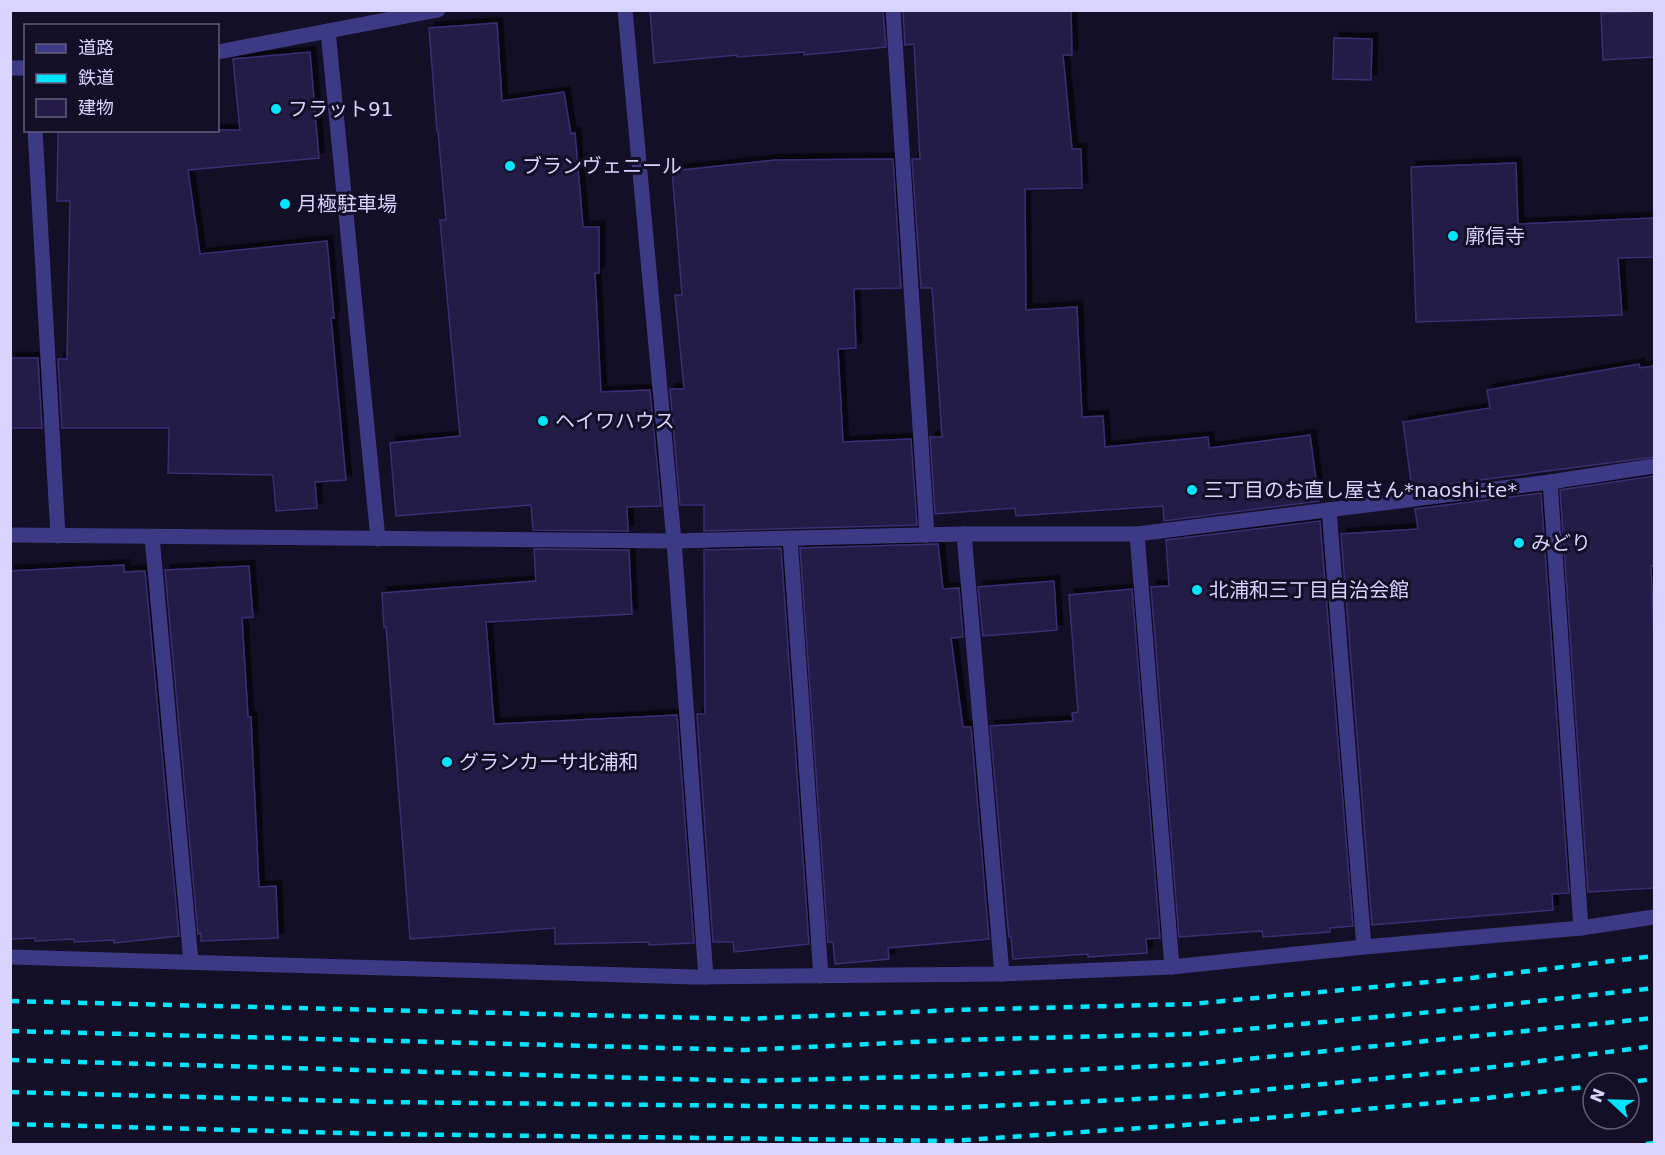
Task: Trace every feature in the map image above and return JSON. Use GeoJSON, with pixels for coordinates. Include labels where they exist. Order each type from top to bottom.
{"type":"FeatureCollection","features":[{"type":"Feature","properties":{"kind":"street"},"geometry":{"type":"LineString","coordinates":[[219,52],[438,10]]}},
{"type":"Feature","properties":{"kind":"street"},"geometry":{"type":"LineString","coordinates":[[625,10],[675,541],[706,977]]}},
{"type":"Feature","properties":{"kind":"street"},"geometry":{"type":"LineString","coordinates":[[893,10],[927,535]]}},
{"type":"Feature","properties":{"kind":"street"},"geometry":{"type":"LineString","coordinates":[[328,31],[378,539]]}},
{"type":"Feature","properties":{"kind":"street"},"geometry":{"type":"LineString","coordinates":[[35,132],[58,536]]}},
{"type":"Feature","properties":{"kind":"street"},"geometry":{"type":"LineString","coordinates":[[10,536],[675,541],[964,534],[1137,534],[1550,482],[1654,466]]}},
{"type":"Feature","properties":{"kind":"street"},"geometry":{"type":"LineString","coordinates":[[1550,482],[1581,928]]}},
{"type":"Feature","properties":{"kind":"street"},"geometry":{"type":"LineString","coordinates":[[1329,510],[1364,947]]}},
{"type":"Feature","properties":{"kind":"street"},"geometry":{"type":"LineString","coordinates":[[964,534],[1002,974]]}},
{"type":"Feature","properties":{"kind":"street"},"geometry":{"type":"LineString","coordinates":[[1137,534],[1172,967]]}},
{"type":"Feature","properties":{"kind":"street"},"geometry":{"type":"LineString","coordinates":[[152,537],[191,962]]}},
{"type":"Feature","properties":{"kind":"street"},"geometry":{"type":"LineString","coordinates":[[790,538],[821,976]]}},
{"type":"Feature","properties":{"kind":"street"},"geometry":{"type":"LineString","coordinates":[[10,957],[706,977],[1002,974],[1172,967],[1581,928],[1654,917]]}},
{"type":"Feature","properties":{"kind":"building"},"geometry":{"type":"Polygon","coordinates":[[[650,10],[883,10],[886,47],[804,55],[804,52],[737,57],[737,55],[654,63],[650,10]]]}},
{"type":"Feature","properties":{"kind":"building"},"geometry":{"type":"Polygon","coordinates":[[[903,10],[1071,10],[1072,55],[1063,55],[1072,149],[1081,149],[1082,188],[1025,189],[1026,310],[1077,307],[1082,417],[1103,416],[1105,447],[1208,437],[1209,448],[1310,435],[1319,501],[1164,521],[1163,506],[1016,516],[1015,508],[935,514],[930,437],[942,437],[932,288],[921,288],[912,159],[920,159],[914,44],[905,45],[903,10]]]}},
{"type":"Feature","properties":{"kind":"building"},"geometry":{"type":"Polygon","coordinates":[[[1654,11],[1654,57],[1603,60],[1601,13],[1654,11]]]}},
{"type":"Feature","properties":{"kind":"building"},"geometry":{"type":"Polygon","coordinates":[[[497,23],[502,101],[564,92],[571,134],[575,133],[583,227],[599,227],[599,273],[595,273],[601,392],[650,390],[661,506],[627,507],[628,531],[533,530],[531,505],[396,516],[390,443],[460,436],[440,220],[446,220],[429,28],[497,23]]]}},
{"type":"Feature","properties":{"kind":"building"},"geometry":{"type":"Polygon","coordinates":[[[1334,38],[1372,39],[1371,80],[1333,79],[1334,38]]]}},
{"type":"Feature","properties":{"kind":"building"},"geometry":{"type":"Polygon","coordinates":[[[310,52],[319,158],[188,170],[200,254],[327,241],[334,318],[331,318],[346,480],[315,482],[317,508],[276,511],[273,475],[168,473],[169,428],[62,428],[58,359],[67,359],[70,201],[57,201],[58,132],[240,130],[233,59],[310,52]]]}},
{"type":"Feature","properties":{"kind":"building"},"geometry":{"type":"Polygon","coordinates":[[[893,159],[901,288],[854,289],[856,348],[838,349],[843,442],[911,439],[917,525],[704,531],[704,505],[680,505],[670,389],[684,389],[675,295],[682,295],[672,171],[775,160],[893,159]]]}},
{"type":"Feature","properties":{"kind":"building"},"geometry":{"type":"Polygon","coordinates":[[[1516,163],[1518,224],[1654,218],[1654,257],[1618,258],[1622,315],[1416,322],[1411,167],[1516,163]]]}},
{"type":"Feature","properties":{"kind":"building"},"geometry":{"type":"Polygon","coordinates":[[[10,358],[38,358],[42,428],[10,428],[10,358]]]}},
{"type":"Feature","properties":{"kind":"building"},"geometry":{"type":"Polygon","coordinates":[[[1639,364],[1640,368],[1654,366],[1654,457],[1412,489],[1403,422],[1490,408],[1487,390],[1639,364]]]}},
{"type":"Feature","properties":{"kind":"building"},"geometry":{"type":"Polygon","coordinates":[[[1654,476],[1654,566],[1651,566],[1654,642],[1654,888],[1588,892],[1560,490],[1654,476]]]}},
{"type":"Feature","properties":{"kind":"building"},"geometry":{"type":"Polygon","coordinates":[[[1541,493],[1569,893],[1552,894],[1553,910],[1372,925],[1341,534],[1418,529],[1415,509],[1541,493]]]}},
{"type":"Feature","properties":{"kind":"building"},"geometry":{"type":"Polygon","coordinates":[[[1320,521],[1353,926],[1330,928],[1330,932],[1263,937],[1262,931],[1179,937],[1151,587],[1169,586],[1166,540],[1320,521]]]}},
{"type":"Feature","properties":{"kind":"building"},"geometry":{"type":"Polygon","coordinates":[[[938,544],[943,589],[959,588],[963,637],[951,638],[963,727],[971,727],[989,939],[888,948],[889,959],[835,964],[833,942],[828,942],[800,548],[938,544]]]}},
{"type":"Feature","properties":{"kind":"building"},"geometry":{"type":"Polygon","coordinates":[[[781,548],[809,944],[734,952],[733,942],[713,942],[697,714],[705,714],[704,550],[781,548]]]}},
{"type":"Feature","properties":{"kind":"building"},"geometry":{"type":"Polygon","coordinates":[[[534,549],[629,550],[632,614],[486,622],[494,724],[677,715],[694,943],[555,944],[555,928],[410,939],[382,593],[536,581],[534,549]]]}},
{"type":"Feature","properties":{"kind":"building"},"geometry":{"type":"Polygon","coordinates":[[[124,565],[124,572],[145,571],[179,936],[114,943],[114,940],[74,942],[74,939],[35,941],[35,938],[10,939],[10,571],[124,565]]]}},
{"type":"Feature","properties":{"kind":"building"},"geometry":{"type":"Polygon","coordinates":[[[249,566],[253,617],[242,618],[248,717],[251,717],[259,887],[276,886],[278,938],[201,941],[201,933],[198,934],[165,570],[249,566]]]}},
{"type":"Feature","properties":{"kind":"building"},"geometry":{"type":"Polygon","coordinates":[[[1054,581],[1057,630],[983,636],[978,587],[1054,581]]]}},
{"type":"Feature","properties":{"kind":"building"},"geometry":{"type":"Polygon","coordinates":[[[1132,589],[1160,938],[1146,939],[1147,953],[1013,959],[1011,937],[1009,937],[990,726],[1073,721],[1072,713],[1078,712],[1069,595],[1132,589]]]}},
{"type":"Feature","properties":{"kind":"railway"},"geometry":{"type":"LineString","coordinates":[[10,1001],[746,1019],[954,1010],[1191,1004],[1471,978],[1654,956]]}},
{"type":"Feature","properties":{"kind":"railway"},"geometry":{"type":"LineString","coordinates":[[10,1031],[745,1050],[955,1040],[1193,1034],[1475,1008],[1654,988]]}},
{"type":"Feature","properties":{"kind":"railway"},"geometry":{"type":"LineString","coordinates":[[10,1060],[747,1081],[949,1076],[1198,1064],[1654,1018]]}},
{"type":"Feature","properties":{"kind":"railway"},"geometry":{"type":"LineString","coordinates":[[10,1092],[384,1102],[950,1108],[1200,1096],[1478,1069],[1654,1046]]}},
{"type":"Feature","properties":{"kind":"railway"},"geometry":{"type":"LineString","coordinates":[[1641,1081],[1654,1079]]}},
{"type":"Feature","properties":{"kind":"railway"},"geometry":{"type":"LineString","coordinates":[[10,1124],[383,1134],[951,1141],[1199,1124],[1479,1099],[1581,1087]]}},
{"type":"Feature","properties":{"kind":"railway"},"geometry":{"type":"LineString","coordinates":[[1646,1144],[1654,1143]]}},
{"type":"Feature","properties":{"kind":"place","name":"フラット91"},"geometry":{"type":"Point","coordinates":[276,109]}},
{"type":"Feature","properties":{"kind":"place","name":"ブランヴェニール"},"geometry":{"type":"Point","coordinates":[510,166]}},
{"type":"Feature","properties":{"kind":"place","name":"月極駐車場"},"geometry":{"type":"Point","coordinates":[285,204]}},
{"type":"Feature","properties":{"kind":"place","name":"廓信寺"},"geometry":{"type":"Point","coordinates":[1453,236]}},
{"type":"Feature","properties":{"kind":"place","name":"ヘイワハウス"},"geometry":{"type":"Point","coordinates":[543,421]}},
{"type":"Feature","properties":{"kind":"place","name":"三丁目のお直し屋さん*naoshi-te*"},"geometry":{"type":"Point","coordinates":[1192,490]}},
{"type":"Feature","properties":{"kind":"place","name":"みどり"},"geometry":{"type":"Point","coordinates":[1519,543]}},
{"type":"Feature","properties":{"kind":"place","name":"北浦和三丁目自治会館"},"geometry":{"type":"Point","coordinates":[1197,590]}},
{"type":"Feature","properties":{"kind":"place","name":"グランカーサ北浦和"},"geometry":{"type":"Point","coordinates":[447,762]}}]}
